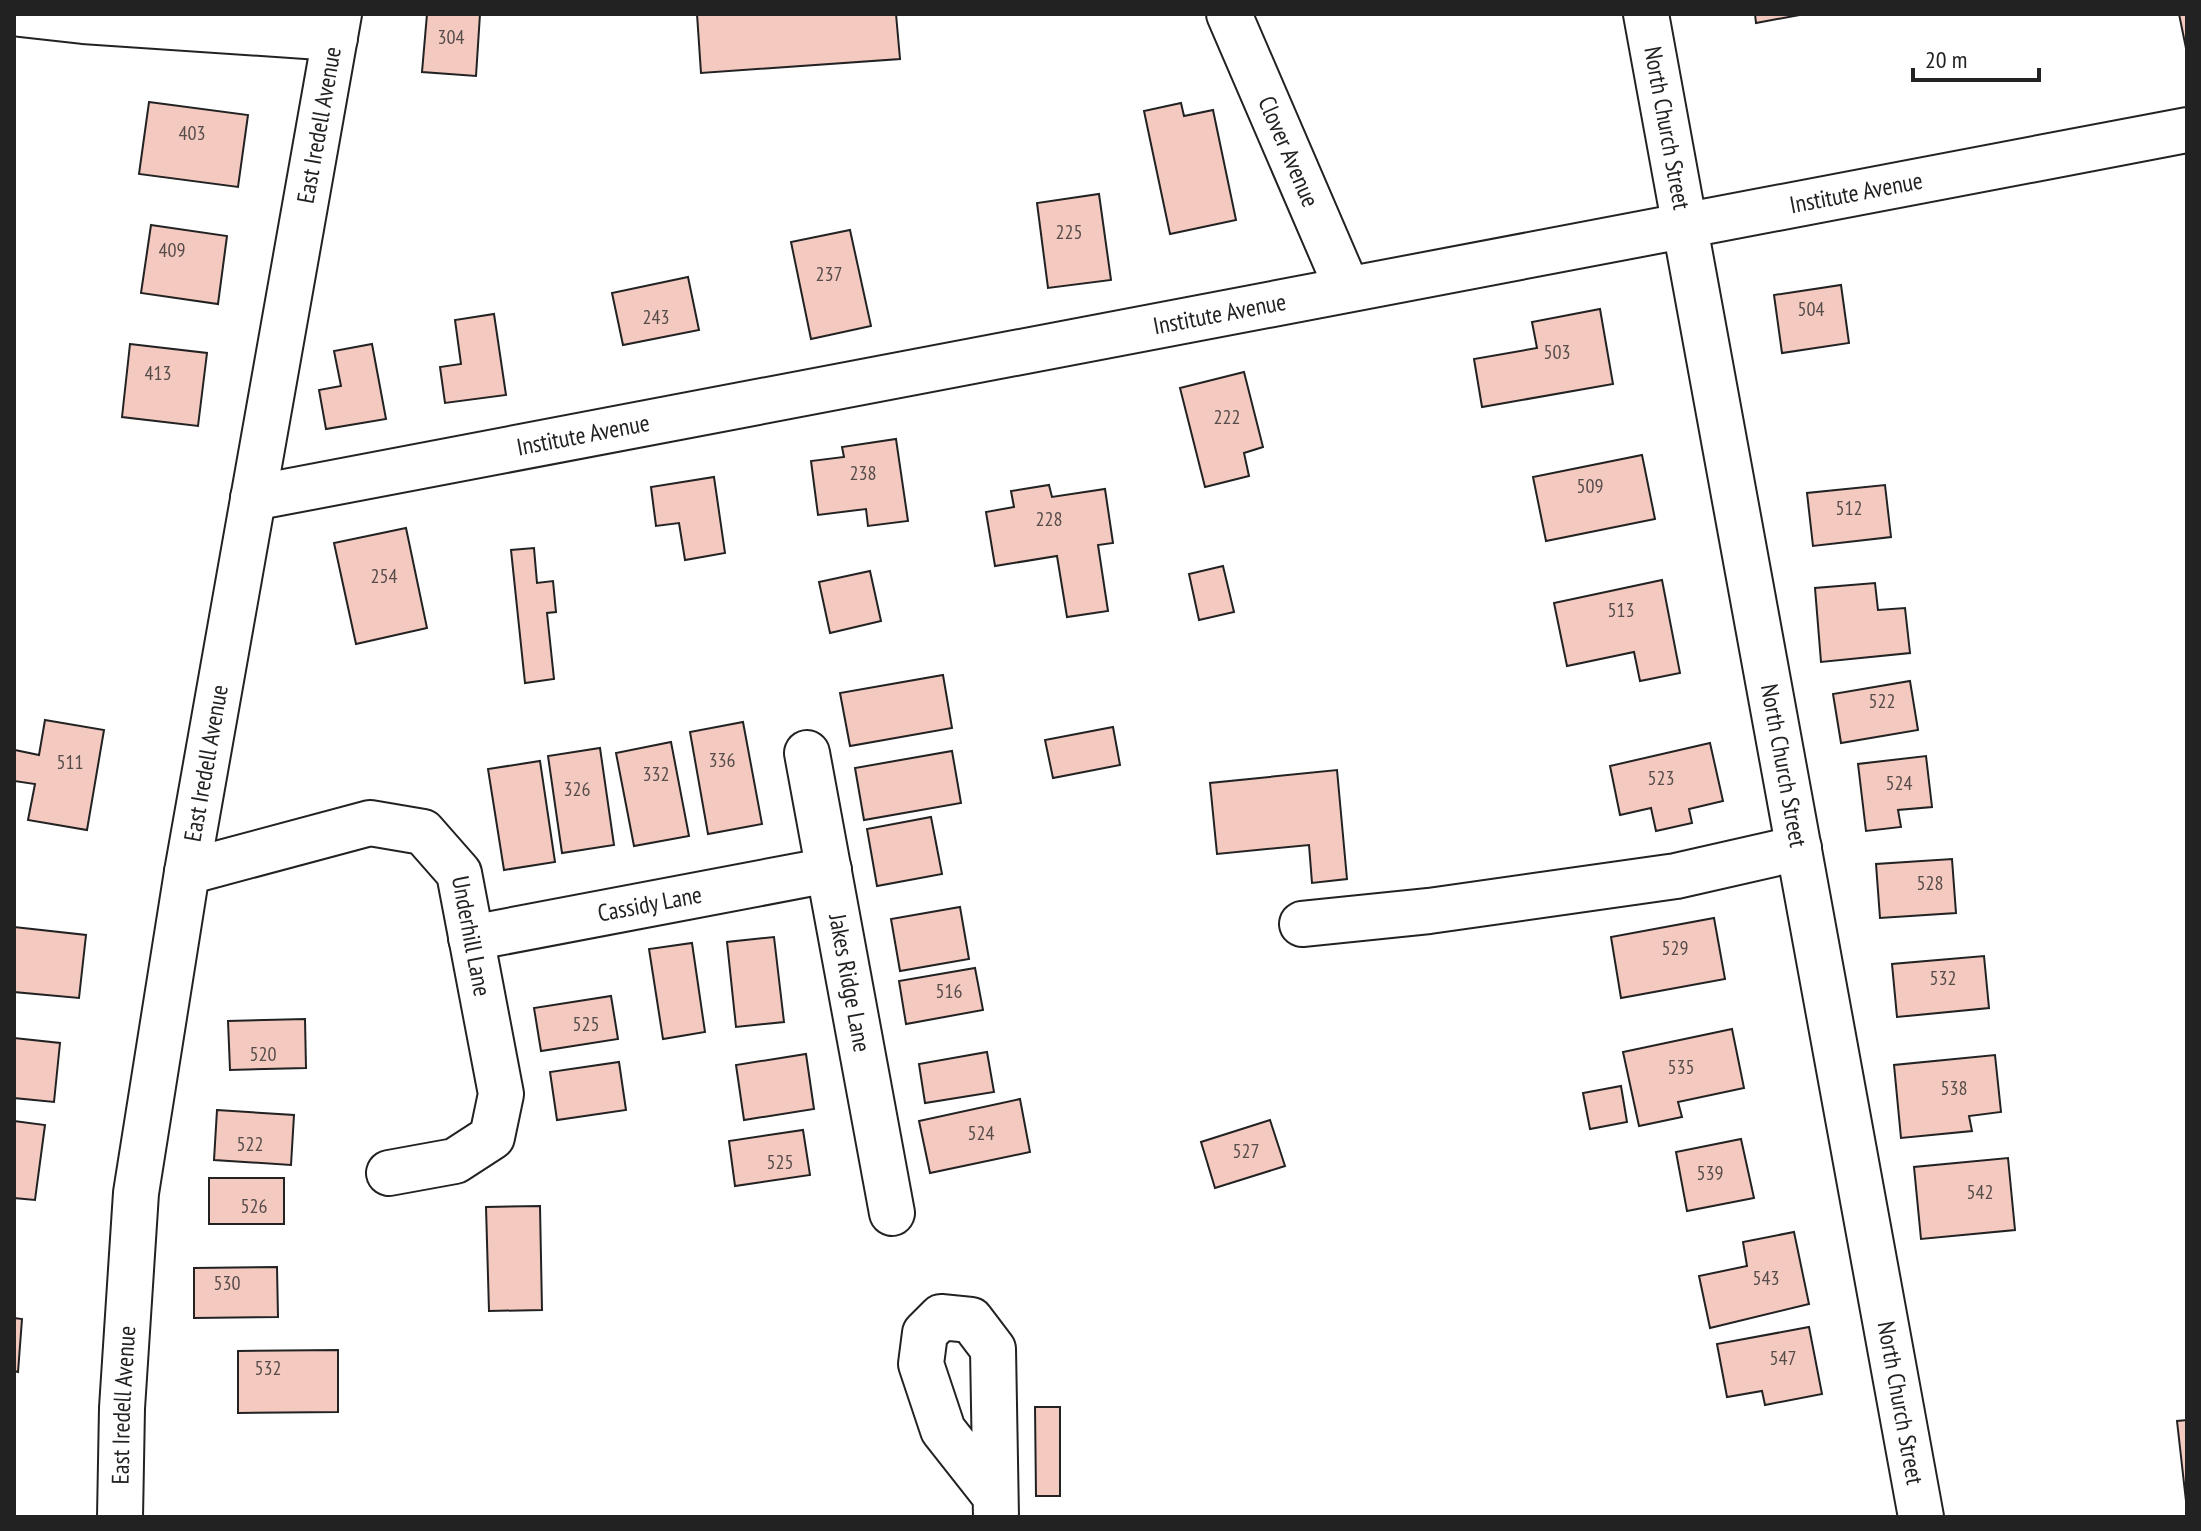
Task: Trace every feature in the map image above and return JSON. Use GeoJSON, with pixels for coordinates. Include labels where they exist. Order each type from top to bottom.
{"type":"FeatureCollection","features":[{"type":"Feature","properties":{"kind":"street"},"geometry":{"type":"LineString","coordinates":[[20,14],[83,21],[337,26]]}},
{"type":"Feature","properties":{"kind":"street","name":"Clover Avenue"},"geometry":{"type":"LineString","coordinates":[[1229,14],[1347,288]]}},
{"type":"Feature","properties":{"kind":"street","name":"North Church Street"},"geometry":{"type":"LineString","coordinates":[[1646,14],[1921,1517]]}},
{"type":"Feature","properties":{"kind":"street","name":"East Iredell Avenue"},"geometry":{"type":"LineString","coordinates":[[120,1517],[122,1408],[136,1193],[187,872],[337,26]]}},
{"type":"Feature","properties":{"kind":"street","name":"Institute Avenue"},"geometry":{"type":"LineString","coordinates":[[253,498],[2187,130]]}},
{"type":"Feature","properties":{"kind":"street","name":"Jakes Ridge Lane"},"geometry":{"type":"LineString","coordinates":[[807,753],[892,1213]]}},
{"type":"Feature","properties":{"kind":"street","name":"Underhill Lane"},"geometry":{"type":"LineString","coordinates":[[187,872],[370,823],[423,832],[459,873],[501,1094],[492,1137],[455,1161],[389,1173]]}},
{"type":"Feature","properties":{"kind":"street"},"geometry":{"type":"LineString","coordinates":[[1302,924],[1429,911],[1676,876],[1799,848]]}},
{"type":"Feature","properties":{"kind":"street","name":"Cassidy Lane"},"geometry":{"type":"LineString","coordinates":[[471,938],[829,870]]}},
{"type":"Feature","properties":{"kind":"building"},"geometry":{"type":"Polygon","coordinates":[[[427,14],[480,14],[476,76],[422,72],[427,14]]]}},
{"type":"Feature","properties":{"kind":"building"},"geometry":{"type":"Polygon","coordinates":[[[697,14],[896,14],[900,59],[701,73],[697,14]]]}},
{"type":"Feature","properties":{"kind":"building"},"geometry":{"type":"Polygon","coordinates":[[[1755,14],[1805,14],[1756,23],[1755,14]]]}},
{"type":"Feature","properties":{"kind":"building"},"geometry":{"type":"Polygon","coordinates":[[[2179,14],[2187,14],[2187,53],[2179,14]]]}},
{"type":"Feature","properties":{"kind":"building"},"geometry":{"type":"Polygon","coordinates":[[[149,102],[248,115],[238,187],[139,174],[149,102]]]}},
{"type":"Feature","properties":{"kind":"building"},"geometry":{"type":"Polygon","coordinates":[[[1181,103],[1184,116],[1213,110],[1236,220],[1170,234],[1144,111],[1181,103]]]}},
{"type":"Feature","properties":{"kind":"building"},"geometry":{"type":"Polygon","coordinates":[[[1099,194],[1111,280],[1048,288],[1037,203],[1099,194]]]}},
{"type":"Feature","properties":{"kind":"building"},"geometry":{"type":"Polygon","coordinates":[[[151,225],[227,236],[218,304],[141,293],[151,225]]]}},
{"type":"Feature","properties":{"kind":"building"},"geometry":{"type":"Polygon","coordinates":[[[850,230],[871,326],[811,339],[791,242],[850,230]]]}},
{"type":"Feature","properties":{"kind":"building"},"geometry":{"type":"Polygon","coordinates":[[[688,277],[699,330],[623,345],[612,293],[688,277]]]}},
{"type":"Feature","properties":{"kind":"building"},"geometry":{"type":"Polygon","coordinates":[[[1841,285],[1849,343],[1782,353],[1774,295],[1841,285]]]}},
{"type":"Feature","properties":{"kind":"building"},"geometry":{"type":"Polygon","coordinates":[[[1600,309],[1613,384],[1482,407],[1474,359],[1537,348],[1532,322],[1600,309]]]}},
{"type":"Feature","properties":{"kind":"building"},"geometry":{"type":"Polygon","coordinates":[[[494,314],[506,395],[445,403],[440,367],[461,364],[455,320],[494,314]]]}},
{"type":"Feature","properties":{"kind":"building"},"geometry":{"type":"Polygon","coordinates":[[[130,344],[207,353],[198,426],[122,417],[130,344]]]}},
{"type":"Feature","properties":{"kind":"building"},"geometry":{"type":"Polygon","coordinates":[[[372,344],[386,419],[326,429],[319,390],[341,386],[334,351],[372,344]]]}},
{"type":"Feature","properties":{"kind":"building"},"geometry":{"type":"Polygon","coordinates":[[[1244,372],[1263,447],[1244,453],[1249,476],[1205,487],[1180,388],[1244,372]]]}},
{"type":"Feature","properties":{"kind":"building"},"geometry":{"type":"Polygon","coordinates":[[[896,439],[908,521],[868,526],[866,509],[818,515],[811,461],[844,457],[842,447],[896,439]]]}},
{"type":"Feature","properties":{"kind":"building"},"geometry":{"type":"Polygon","coordinates":[[[1642,455],[1655,519],[1546,541],[1533,477],[1642,455]]]}},
{"type":"Feature","properties":{"kind":"building"},"geometry":{"type":"Polygon","coordinates":[[[714,477],[725,553],[685,560],[679,523],[656,526],[651,487],[714,477]]]}},
{"type":"Feature","properties":{"kind":"building"},"geometry":{"type":"Polygon","coordinates":[[[1049,485],[1052,497],[1105,489],[1113,543],[1098,545],[1108,611],[1067,617],[1057,556],[995,566],[986,512],[1014,507],[1011,491],[1049,485]]]}},
{"type":"Feature","properties":{"kind":"building"},"geometry":{"type":"Polygon","coordinates":[[[1885,485],[1891,537],[1813,546],[1807,493],[1885,485]]]}},
{"type":"Feature","properties":{"kind":"building"},"geometry":{"type":"Polygon","coordinates":[[[406,528],[427,628],[356,644],[334,543],[406,528]]]}},
{"type":"Feature","properties":{"kind":"building"},"geometry":{"type":"Polygon","coordinates":[[[534,548],[537,583],[553,581],[556,612],[547,613],[554,679],[525,683],[511,550],[534,548]]]}},
{"type":"Feature","properties":{"kind":"building"},"geometry":{"type":"Polygon","coordinates":[[[1223,566],[1234,612],[1199,620],[1189,574],[1223,566]]]}},
{"type":"Feature","properties":{"kind":"building"},"geometry":{"type":"Polygon","coordinates":[[[870,571],[881,621],[830,633],[819,582],[870,571]]]}},
{"type":"Feature","properties":{"kind":"building"},"geometry":{"type":"Polygon","coordinates":[[[1662,580],[1680,673],[1640,681],[1634,652],[1567,666],[1554,603],[1662,580]]]}},
{"type":"Feature","properties":{"kind":"building"},"geometry":{"type":"Polygon","coordinates":[[[1875,583],[1878,610],[1905,608],[1910,653],[1821,662],[1815,588],[1875,583]]]}},
{"type":"Feature","properties":{"kind":"building"},"geometry":{"type":"Polygon","coordinates":[[[943,675],[952,728],[850,746],[840,693],[943,675]]]}},
{"type":"Feature","properties":{"kind":"building"},"geometry":{"type":"Polygon","coordinates":[[[1910,681],[1918,730],[1841,743],[1833,694],[1910,681]]]}},
{"type":"Feature","properties":{"kind":"building"},"geometry":{"type":"Polygon","coordinates":[[[45,720],[104,730],[87,830],[28,820],[35,784],[14,781],[15,750],[39,755],[45,720]]]}},
{"type":"Feature","properties":{"kind":"building"},"geometry":{"type":"Polygon","coordinates":[[[743,722],[762,824],[708,834],[690,732],[743,722]]]}},
{"type":"Feature","properties":{"kind":"building"},"geometry":{"type":"Polygon","coordinates":[[[1113,727],[1120,765],[1053,778],[1045,740],[1113,727]]]}},
{"type":"Feature","properties":{"kind":"building"},"geometry":{"type":"Polygon","coordinates":[[[671,742],[689,836],[634,846],[616,753],[671,742]]]}},
{"type":"Feature","properties":{"kind":"building"},"geometry":{"type":"Polygon","coordinates":[[[1710,743],[1723,801],[1689,809],[1692,823],[1656,831],[1651,808],[1620,815],[1610,766],[1710,743]]]}},
{"type":"Feature","properties":{"kind":"building"},"geometry":{"type":"Polygon","coordinates":[[[600,748],[614,845],[562,853],[548,756],[600,748]]]}},
{"type":"Feature","properties":{"kind":"building"},"geometry":{"type":"Polygon","coordinates":[[[952,751],[961,803],[864,820],[855,768],[952,751]]]}},
{"type":"Feature","properties":{"kind":"building"},"geometry":{"type":"Polygon","coordinates":[[[1926,756],[1932,807],[1898,810],[1901,827],[1866,831],[1858,764],[1926,756]]]}},
{"type":"Feature","properties":{"kind":"building"},"geometry":{"type":"Polygon","coordinates":[[[540,761],[555,862],[504,870],[488,769],[540,761]]]}},
{"type":"Feature","properties":{"kind":"building"},"geometry":{"type":"Polygon","coordinates":[[[1337,770],[1347,879],[1312,883],[1309,845],[1217,854],[1210,783],[1337,770]]]}},
{"type":"Feature","properties":{"kind":"building"},"geometry":{"type":"Polygon","coordinates":[[[931,817],[942,874],[877,886],[867,829],[931,817]]]}},
{"type":"Feature","properties":{"kind":"building"},"geometry":{"type":"Polygon","coordinates":[[[1952,859],[1956,913],[1880,918],[1876,864],[1952,859]]]}},
{"type":"Feature","properties":{"kind":"building"},"geometry":{"type":"Polygon","coordinates":[[[960,907],[969,959],[900,971],[891,919],[960,907]]]}},
{"type":"Feature","properties":{"kind":"building"},"geometry":{"type":"Polygon","coordinates":[[[1714,918],[1725,979],[1621,998],[1611,937],[1714,918]]]}},
{"type":"Feature","properties":{"kind":"building"},"geometry":{"type":"Polygon","coordinates":[[[14,927],[86,935],[79,998],[14,992],[14,927]]]}},
{"type":"Feature","properties":{"kind":"building"},"geometry":{"type":"Polygon","coordinates":[[[774,937],[784,1022],[736,1027],[727,942],[774,937]]]}},
{"type":"Feature","properties":{"kind":"building"},"geometry":{"type":"Polygon","coordinates":[[[692,943],[705,1032],[663,1039],[649,949],[692,943]]]}},
{"type":"Feature","properties":{"kind":"building"},"geometry":{"type":"Polygon","coordinates":[[[1984,956],[1989,1008],[1897,1017],[1892,964],[1984,956]]]}},
{"type":"Feature","properties":{"kind":"building"},"geometry":{"type":"Polygon","coordinates":[[[975,968],[983,1010],[906,1024],[899,981],[975,968]]]}},
{"type":"Feature","properties":{"kind":"building"},"geometry":{"type":"Polygon","coordinates":[[[611,996],[618,1039],[541,1051],[534,1008],[611,996]]]}},
{"type":"Feature","properties":{"kind":"building"},"geometry":{"type":"Polygon","coordinates":[[[305,1019],[306,1068],[230,1070],[228,1021],[305,1019]]]}},
{"type":"Feature","properties":{"kind":"building"},"geometry":{"type":"Polygon","coordinates":[[[1732,1029],[1744,1088],[1678,1102],[1682,1117],[1639,1126],[1623,1052],[1732,1029]]]}},
{"type":"Feature","properties":{"kind":"building"},"geometry":{"type":"Polygon","coordinates":[[[14,1038],[60,1043],[54,1102],[14,1098],[14,1038]]]}},
{"type":"Feature","properties":{"kind":"building"},"geometry":{"type":"Polygon","coordinates":[[[987,1052],[994,1092],[925,1103],[919,1064],[987,1052]]]}},
{"type":"Feature","properties":{"kind":"building"},"geometry":{"type":"Polygon","coordinates":[[[806,1054],[814,1109],[744,1120],[736,1065],[806,1054]]]}},
{"type":"Feature","properties":{"kind":"building"},"geometry":{"type":"Polygon","coordinates":[[[1995,1055],[2001,1112],[1969,1116],[1972,1131],[1901,1138],[1894,1065],[1995,1055]]]}},
{"type":"Feature","properties":{"kind":"building"},"geometry":{"type":"Polygon","coordinates":[[[619,1062],[626,1110],[557,1120],[550,1072],[619,1062]]]}},
{"type":"Feature","properties":{"kind":"building"},"geometry":{"type":"Polygon","coordinates":[[[1621,1086],[1627,1122],[1590,1129],[1583,1093],[1621,1086]]]}},
{"type":"Feature","properties":{"kind":"building"},"geometry":{"type":"Polygon","coordinates":[[[1020,1099],[1030,1152],[930,1173],[919,1121],[1020,1099]]]}},
{"type":"Feature","properties":{"kind":"building"},"geometry":{"type":"Polygon","coordinates":[[[217,1110],[294,1115],[291,1165],[214,1160],[217,1110]]]}},
{"type":"Feature","properties":{"kind":"building"},"geometry":{"type":"Polygon","coordinates":[[[1270,1120],[1285,1166],[1215,1188],[1201,1142],[1270,1120]]]}},
{"type":"Feature","properties":{"kind":"building"},"geometry":{"type":"Polygon","coordinates":[[[14,1121],[45,1125],[35,1200],[14,1198],[14,1121]]]}},
{"type":"Feature","properties":{"kind":"building"},"geometry":{"type":"Polygon","coordinates":[[[803,1130],[810,1175],[735,1186],[729,1141],[803,1130]]]}},
{"type":"Feature","properties":{"kind":"building"},"geometry":{"type":"Polygon","coordinates":[[[1741,1139],[1754,1198],[1687,1211],[1676,1152],[1741,1139]]]}},
{"type":"Feature","properties":{"kind":"building"},"geometry":{"type":"Polygon","coordinates":[[[2008,1158],[2015,1230],[1921,1239],[1914,1167],[2008,1158]]]}},
{"type":"Feature","properties":{"kind":"building"},"geometry":{"type":"Polygon","coordinates":[[[209,1178],[284,1178],[284,1224],[209,1224],[209,1178]]]}},
{"type":"Feature","properties":{"kind":"building"},"geometry":{"type":"Polygon","coordinates":[[[540,1206],[542,1310],[489,1311],[486,1207],[540,1206]]]}},
{"type":"Feature","properties":{"kind":"building"},"geometry":{"type":"Polygon","coordinates":[[[1794,1232],[1809,1304],[1710,1328],[1699,1276],[1747,1266],[1743,1242],[1794,1232]]]}},
{"type":"Feature","properties":{"kind":"building"},"geometry":{"type":"Polygon","coordinates":[[[277,1267],[278,1317],[194,1318],[194,1268],[277,1267]]]}},
{"type":"Feature","properties":{"kind":"building"},"geometry":{"type":"Polygon","coordinates":[[[14,1318],[22,1319],[18,1372],[14,1371],[14,1318]]]}},
{"type":"Feature","properties":{"kind":"building"},"geometry":{"type":"Polygon","coordinates":[[[1809,1327],[1822,1394],[1765,1405],[1762,1391],[1727,1397],[1717,1344],[1809,1327]]]}},
{"type":"Feature","properties":{"kind":"building"},"geometry":{"type":"Polygon","coordinates":[[[338,1350],[338,1412],[238,1413],[238,1351],[338,1350]]]}},
{"type":"Feature","properties":{"kind":"building"},"geometry":{"type":"Polygon","coordinates":[[[1035,1407],[1060,1407],[1060,1496],[1036,1496],[1035,1407]]]}},
{"type":"Feature","properties":{"kind":"building"},"geometry":{"type":"Polygon","coordinates":[[[2187,1420],[2187,1510],[2177,1421],[2187,1420]]]}}]}
